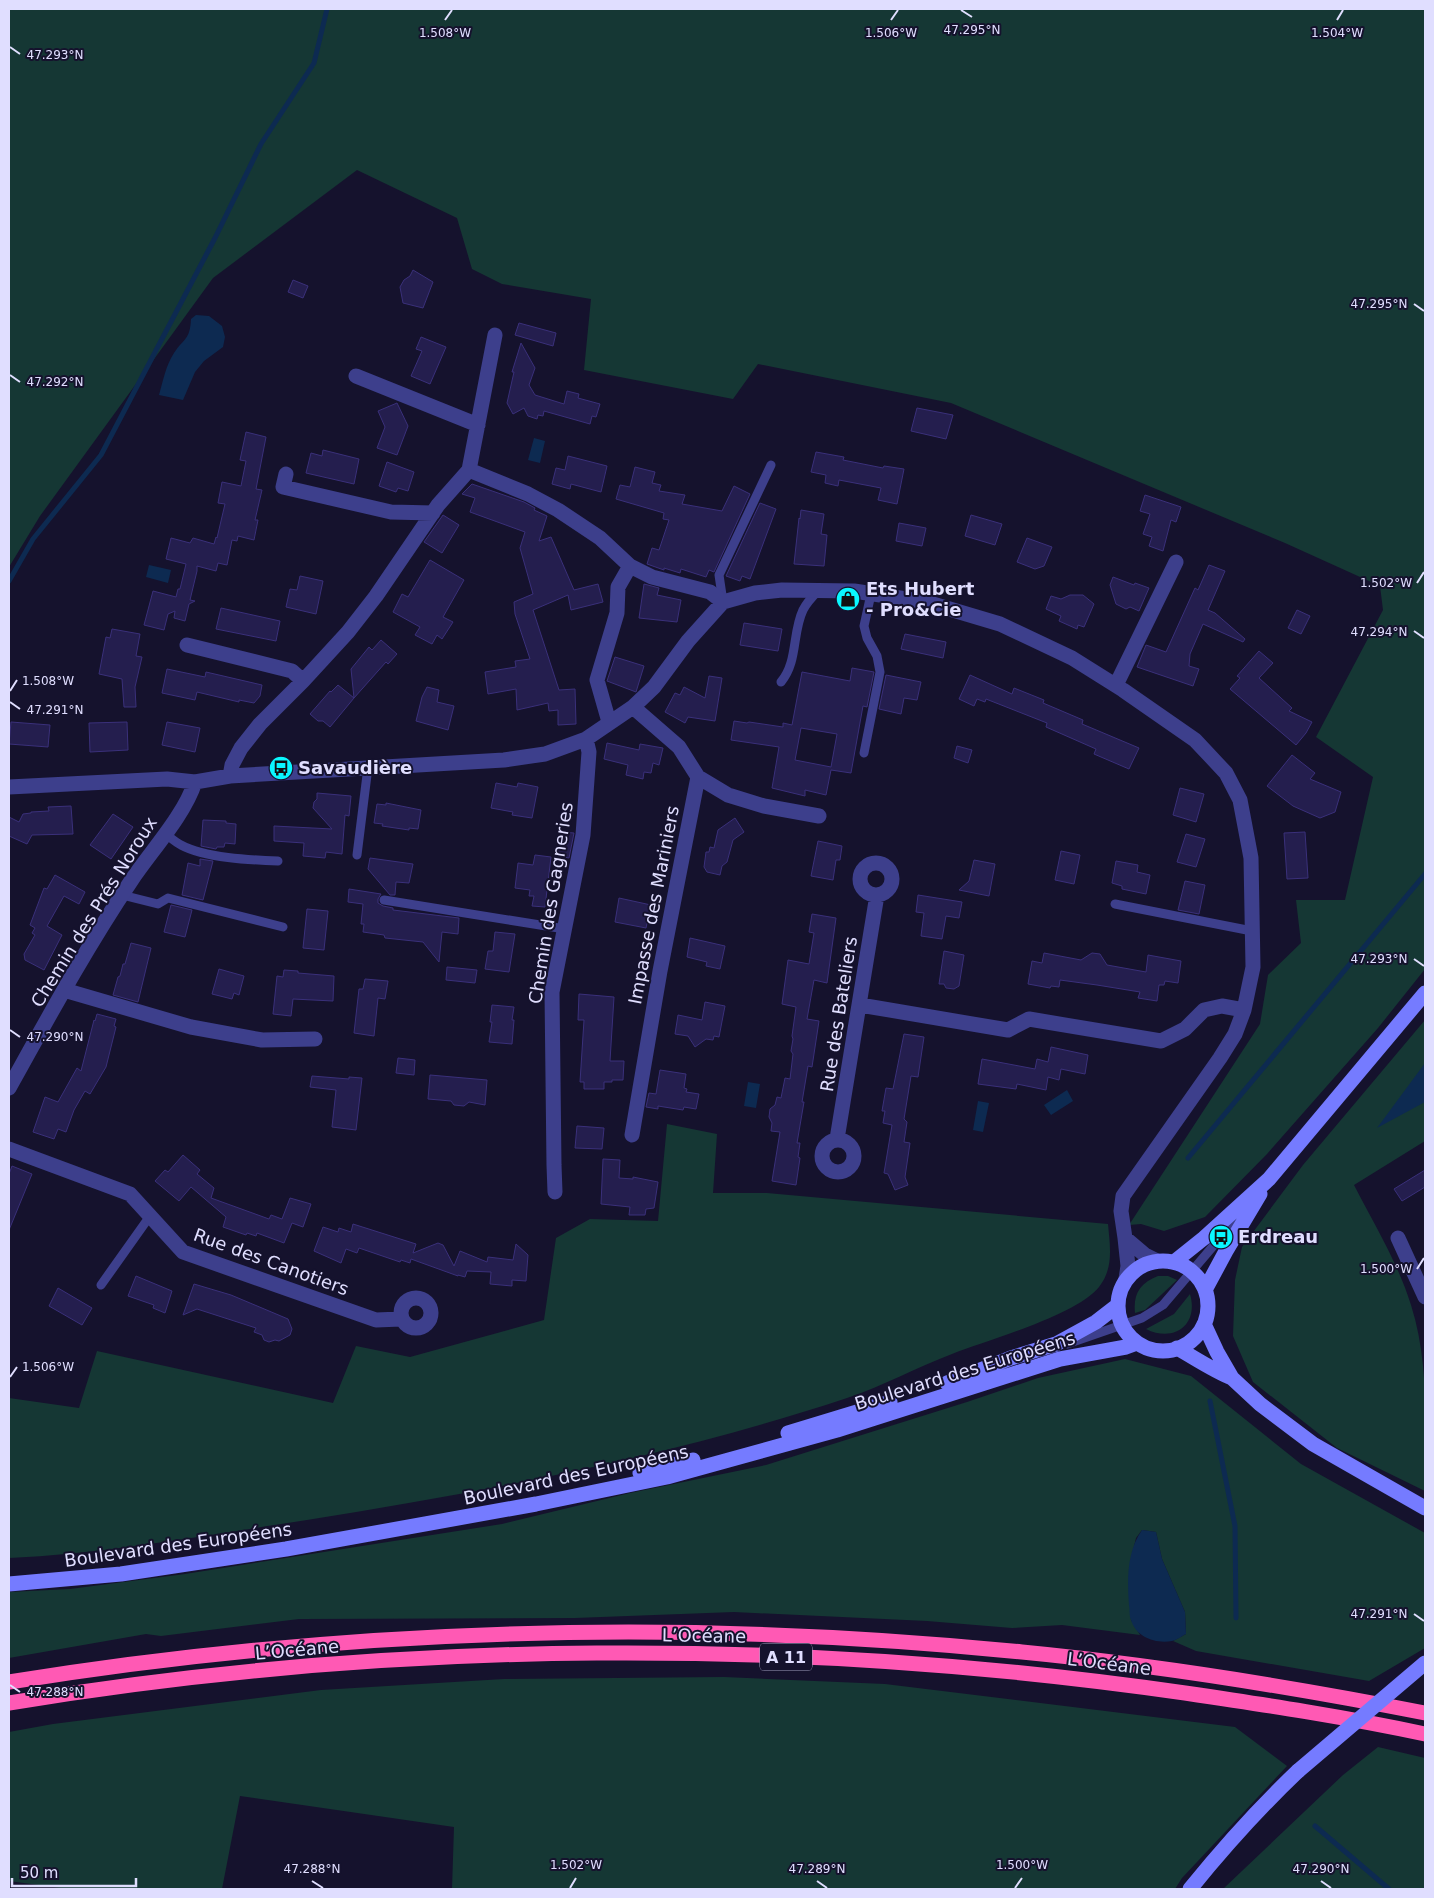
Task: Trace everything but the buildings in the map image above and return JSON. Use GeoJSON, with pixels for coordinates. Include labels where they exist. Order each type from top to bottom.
{"type":"FeatureCollection","features":[{"type":"Feature","properties":{"kind":"highway","name":"L’Océane"},"geometry":{"type":"LineString","coordinates":[[9,1682],[140,1663],[363,1642],[552,1633],[732,1634],[925,1644],[1121,1663],[1302,1690],[1425,1713]]}},
{"type":"Feature","properties":{"kind":"highway","name":"L’Océane"},"geometry":{"type":"LineString","coordinates":[[9,1703],[142,1684],[344,1664],[536,1655],[678,1654],[788,1657],[894,1663],[1074,1678],[1231,1700],[1425,1734]]}},
{"type":"Feature","properties":{"kind":"main road"},"geometry":{"type":"LineString","coordinates":[[1174,1262],[1269,1179],[1425,993]]}},
{"type":"Feature","properties":{"kind":"main road"},"geometry":{"type":"LineString","coordinates":[[1205,1290],[1269,1179]]}},
{"type":"Feature","properties":{"kind":"main road"},"geometry":{"type":"LineString","coordinates":[[1157,1261],[1174,1262],[1192,1271],[1199,1278],[1205,1290],[1209,1306],[1208,1316],[1200,1333],[1185,1346],[1167,1351],[1156,1350],[1137,1342],[1123,1325],[1118,1305],[1126,1278],[1139,1268],[1157,1261]]}},
{"type":"Feature","properties":{"kind":"main road","name":"Boulevard des Européens"},"geometry":{"type":"LineString","coordinates":[[9,1575],[63,1571],[184,1556],[580,1487],[661,1468],[746,1446],[956,1381],[1011,1358],[1056,1344],[1096,1322],[1118,1305]]}},
{"type":"Feature","properties":{"kind":"main road"},"geometry":{"type":"LineString","coordinates":[[1204,1324],[1232,1378],[1260,1404],[1313,1444],[1425,1508]]}},
{"type":"Feature","properties":{"kind":"main road","name":"Boulevard des Européens"},"geometry":{"type":"LineString","coordinates":[[9,1584],[121,1574],[286,1549],[527,1505],[667,1477],[837,1430],[953,1391],[1060,1359],[1126,1347],[1137,1342]]}},
{"type":"Feature","properties":{"kind":"main road"},"geometry":{"type":"LineString","coordinates":[[1177,1348],[1207,1364],[1218,1373],[1232,1378]]}},
{"type":"Feature","properties":{"kind":"main road"},"geometry":{"type":"LineString","coordinates":[[1190,1889],[1232,1838],[1267,1800],[1298,1771],[1425,1663]]}},
{"type":"Feature","properties":{"kind":"street"},"geometry":{"type":"LineString","coordinates":[[230,776],[232,765],[241,748],[255,730],[303,682],[360,617],[408,551],[433,512],[469,470],[495,335]]}},
{"type":"Feature","properties":{"kind":"street"},"geometry":{"type":"LineString","coordinates":[[356,376],[478,425]]}},
{"type":"Feature","properties":{"kind":"street"},"geometry":{"type":"LineString","coordinates":[[469,470],[528,494],[558,510],[600,538],[630,566],[652,577],[710,592],[723,602]]}},
{"type":"Feature","properties":{"kind":"street"},"geometry":{"type":"LineString","coordinates":[[283,487],[390,512],[433,512]]}},
{"type":"Feature","properties":{"kind":"street"},"geometry":{"type":"LineString","coordinates":[[1116,685],[1176,562]]}},
{"type":"Feature","properties":{"kind":"street"},"geometry":{"type":"LineString","coordinates":[[609,722],[597,680],[617,613],[618,587],[630,566]]}},
{"type":"Feature","properties":{"kind":"street"},"geometry":{"type":"LineString","coordinates":[[9,787],[167,780],[195,782],[230,776],[504,760],[545,754],[586,739],[609,722],[633,708],[654,687],[688,640],[723,602],[755,593],[782,590],[854,591],[926,602],[1000,624],[1072,658],[1116,685],[1195,740],[1226,773],[1240,800],[1251,858],[1253,967],[1244,1010],[1235,1034],[1220,1058],[1123,1196],[1121,1211],[1128,1266],[1126,1278]]}},
{"type":"Feature","properties":{"kind":"street"},"geometry":{"type":"LineString","coordinates":[[187,645],[292,671],[303,682]]}},
{"type":"Feature","properties":{"kind":"street"},"geometry":{"type":"LineString","coordinates":[[633,708],[679,747],[698,777],[728,795],[764,806],[819,816]]}},
{"type":"Feature","properties":{"kind":"street","name":"Chemin des Gagneries"},"geometry":{"type":"LineString","coordinates":[[556,1192],[552,992],[583,834],[588,752],[586,739]]}},
{"type":"Feature","properties":{"kind":"street","name":"Impasse des Mariniers"},"geometry":{"type":"LineString","coordinates":[[632,1135],[660,971],[698,777]]}},
{"type":"Feature","properties":{"kind":"street","name":"Chemin des Prés Noroux"},"geometry":{"type":"LineString","coordinates":[[9,1088],[64,990],[122,895],[182,808],[195,782]]}},
{"type":"Feature","properties":{"kind":"street","name":"Rue des Bateliers"},"geometry":{"type":"LineString","coordinates":[[838,1140],[877,895]]}},
{"type":"Feature","properties":{"kind":"street"},"geometry":{"type":"LineString","coordinates":[[64,990],[191,1027],[262,1040],[315,1039]]}},
{"type":"Feature","properties":{"kind":"street"},"geometry":{"type":"LineString","coordinates":[[860,1005],[1008,1030],[1029,1019],[1160,1041],[1185,1029],[1204,1010],[1222,1006],[1244,1010]]}},
{"type":"Feature","properties":{"kind":"street","name":"Rue des Canotiers"},"geometry":{"type":"LineString","coordinates":[[9,1149],[130,1194],[183,1252],[376,1320],[401,1319]]}},
{"type":"Feature","properties":{"kind":"street"},"geometry":{"type":"LineString","coordinates":[[1125,1238],[1145,1255],[1157,1261]]}},
{"type":"Feature","properties":{"kind":"street"},"geometry":{"type":"LineString","coordinates":[[1398,1238],[1425,1296]]}},
{"type":"Feature","properties":{"kind":"lane"},"geometry":{"type":"LineString","coordinates":[[723,602],[720,575],[771,465]]}},
{"type":"Feature","properties":{"kind":"lane"},"geometry":{"type":"LineString","coordinates":[[781,682],[788,673],[802,612],[807,602],[818,591]]}},
{"type":"Feature","properties":{"kind":"lane"},"geometry":{"type":"LineString","coordinates":[[864,753],[880,672],[880,664],[867,638],[864,626],[871,594]]}},
{"type":"Feature","properties":{"kind":"lane"},"geometry":{"type":"LineString","coordinates":[[357,855],[368,768]]}},
{"type":"Feature","properties":{"kind":"lane"},"geometry":{"type":"LineString","coordinates":[[165,834],[180,845],[196,851],[244,860],[278,861]]}},
{"type":"Feature","properties":{"kind":"lane"},"geometry":{"type":"LineString","coordinates":[[122,895],[158,904],[168,898],[283,927]]}},
{"type":"Feature","properties":{"kind":"lane"},"geometry":{"type":"LineString","coordinates":[[384,900],[565,929]]}},
{"type":"Feature","properties":{"kind":"lane"},"geometry":{"type":"LineString","coordinates":[[1115,904],[1252,931]]}},
{"type":"Feature","properties":{"kind":"lane"},"geometry":{"type":"LineString","coordinates":[[9,1580],[124,1569],[395,1527],[613,1484],[804,1435],[899,1405],[1142,1318],[1163,1304],[1269,1179]]}},
{"type":"Feature","properties":{"kind":"lane"},"geometry":{"type":"LineString","coordinates":[[101,1285],[150,1216]]}},
{"type":"Feature","properties":{"kind":"green space"},"geometry":{"type":"Polygon","coordinates":[[[9,9],[1425,9],[1425,969],[1378,1028],[1267,1154],[1205,1217],[1164,1231],[1141,1224],[1129,1225],[1260,1024],[1268,975],[1301,943],[1296,900],[1345,900],[1373,777],[1316,737],[1383,610],[1380,586],[1285,543],[951,403],[758,364],[733,399],[584,370],[591,299],[502,284],[472,269],[457,218],[357,170],[213,278],[40,516],[9,567],[9,9]]]}},
{"type":"Feature","properties":{"kind":"green space"},"geometry":{"type":"Polygon","coordinates":[[[1425,1020],[1425,1141],[1354,1185],[1406,1289],[1417,1328],[1424,1374],[1426,1421],[1425,1491],[1337,1448],[1253,1382],[1233,1336],[1235,1280],[1242,1247],[1303,1165],[1425,1020]]]}},
{"type":"Feature","properties":{"kind":"green space"},"geometry":{"type":"Polygon","coordinates":[[[667,1124],[717,1134],[713,1193],[767,1193],[1108,1224],[1110,1257],[1107,1272],[1099,1287],[1088,1297],[1072,1307],[1031,1326],[939,1359],[847,1398],[781,1419],[714,1437],[580,1470],[375,1509],[158,1543],[46,1556],[9,1558],[9,1398],[79,1408],[97,1351],[333,1403],[356,1346],[410,1357],[544,1320],[556,1238],[590,1219],[658,1221],[667,1124]]]}},
{"type":"Feature","properties":{"kind":"green space"},"geometry":{"type":"Polygon","coordinates":[[[1158,1276],[1168,1276],[1177,1280],[1145,1310],[1135,1313],[1135,1300],[1139,1290],[1147,1282],[1158,1276]]]}},
{"type":"Feature","properties":{"kind":"green space"},"geometry":{"type":"Polygon","coordinates":[[[1190,1294],[1191,1315],[1182,1328],[1166,1334],[1146,1329],[1174,1314],[1190,1294]]]}},
{"type":"Feature","properties":{"kind":"green space"},"geometry":{"type":"Polygon","coordinates":[[[1125,1359],[1191,1376],[1301,1464],[1425,1533],[1425,1648],[1369,1681],[1196,1651],[1173,1641],[1186,1634],[1185,1612],[1162,1559],[1156,1532],[1142,1530],[1136,1538],[1130,1563],[1131,1620],[1140,1635],[1062,1625],[1012,1628],[927,1621],[734,1612],[575,1618],[299,1619],[161,1636],[146,1634],[9,1658],[9,1592],[70,1589],[185,1574],[502,1524],[630,1493],[766,1465],[1038,1378],[1125,1359]]]}},
{"type":"Feature","properties":{"kind":"green space"},"geometry":{"type":"Polygon","coordinates":[[[724,1677],[885,1684],[1235,1727],[1287,1766],[1182,1878],[1175,1889],[452,1889],[454,1827],[240,1796],[222,1889],[68,1889],[9,1881],[9,1732],[53,1724],[321,1690],[504,1679],[724,1677]]]}},
{"type":"Feature","properties":{"kind":"green space"},"geometry":{"type":"Polygon","coordinates":[[[1378,1747],[1425,1758],[1425,1889],[1223,1889],[1343,1775],[1378,1747]]]}},
{"type":"Feature","properties":{"kind":"water"},"geometry":{"type":"Polygon","coordinates":[[[196,315],[209,316],[222,326],[225,337],[223,347],[204,361],[195,372],[183,400],[159,395],[169,363],[188,335],[191,319],[196,315]]]}},
{"type":"Feature","properties":{"kind":"water"},"geometry":{"type":"Polygon","coordinates":[[[534,438],[545,441],[540,463],[528,460],[534,438]]]}},
{"type":"Feature","properties":{"kind":"water"},"geometry":{"type":"Polygon","coordinates":[[[149,565],[171,570],[168,583],[146,577],[149,565]]]}},
{"type":"Feature","properties":{"kind":"water"},"geometry":{"type":"Polygon","coordinates":[[[1425,1063],[1425,1102],[1377,1128],[1425,1063]]]}},
{"type":"Feature","properties":{"kind":"water"},"geometry":{"type":"Polygon","coordinates":[[[748,1082],[760,1084],[756,1108],[744,1106],[748,1082]]]}},
{"type":"Feature","properties":{"kind":"water"},"geometry":{"type":"Polygon","coordinates":[[[1067,1090],[1073,1101],[1051,1115],[1044,1105],[1067,1090]]]}},
{"type":"Feature","properties":{"kind":"water"},"geometry":{"type":"Polygon","coordinates":[[[978,1101],[989,1103],[983,1132],[973,1130],[978,1101]]]}},
{"type":"Feature","properties":{"kind":"water"},"geometry":{"type":"Polygon","coordinates":[[[1142,1530],[1156,1532],[1162,1559],[1185,1612],[1186,1634],[1174,1640],[1166,1642],[1147,1638],[1137,1631],[1130,1618],[1129,1566],[1133,1547],[1142,1530]]]}},
{"type":"Feature","properties":{"kind":"waterway"},"geometry":{"type":"LineString","coordinates":[[9,581],[33,539],[101,455],[215,238],[261,144],[314,63],[327,9]]}},
{"type":"Feature","properties":{"kind":"waterway"},"geometry":{"type":"LineString","coordinates":[[1188,1158],[1425,874]]}},
{"type":"Feature","properties":{"kind":"waterway"},"geometry":{"type":"LineString","coordinates":[[1210,1401],[1235,1526],[1236,1618]]}},
{"type":"Feature","properties":{"kind":"waterway"},"geometry":{"type":"LineString","coordinates":[[1315,1826],[1389,1889]]}},
{"type":"Feature","properties":{"kind":"place","name":"Ets Hubert - Pro&Cie"},"geometry":{"type":"Point","coordinates":[848,599]}},
{"type":"Feature","properties":{"kind":"place","name":"Savaudière"},"geometry":{"type":"Point","coordinates":[281,768]}},
{"type":"Feature","properties":{"kind":"place","name":"Erdreau"},"geometry":{"type":"Point","coordinates":[1221,1237]}}]}
